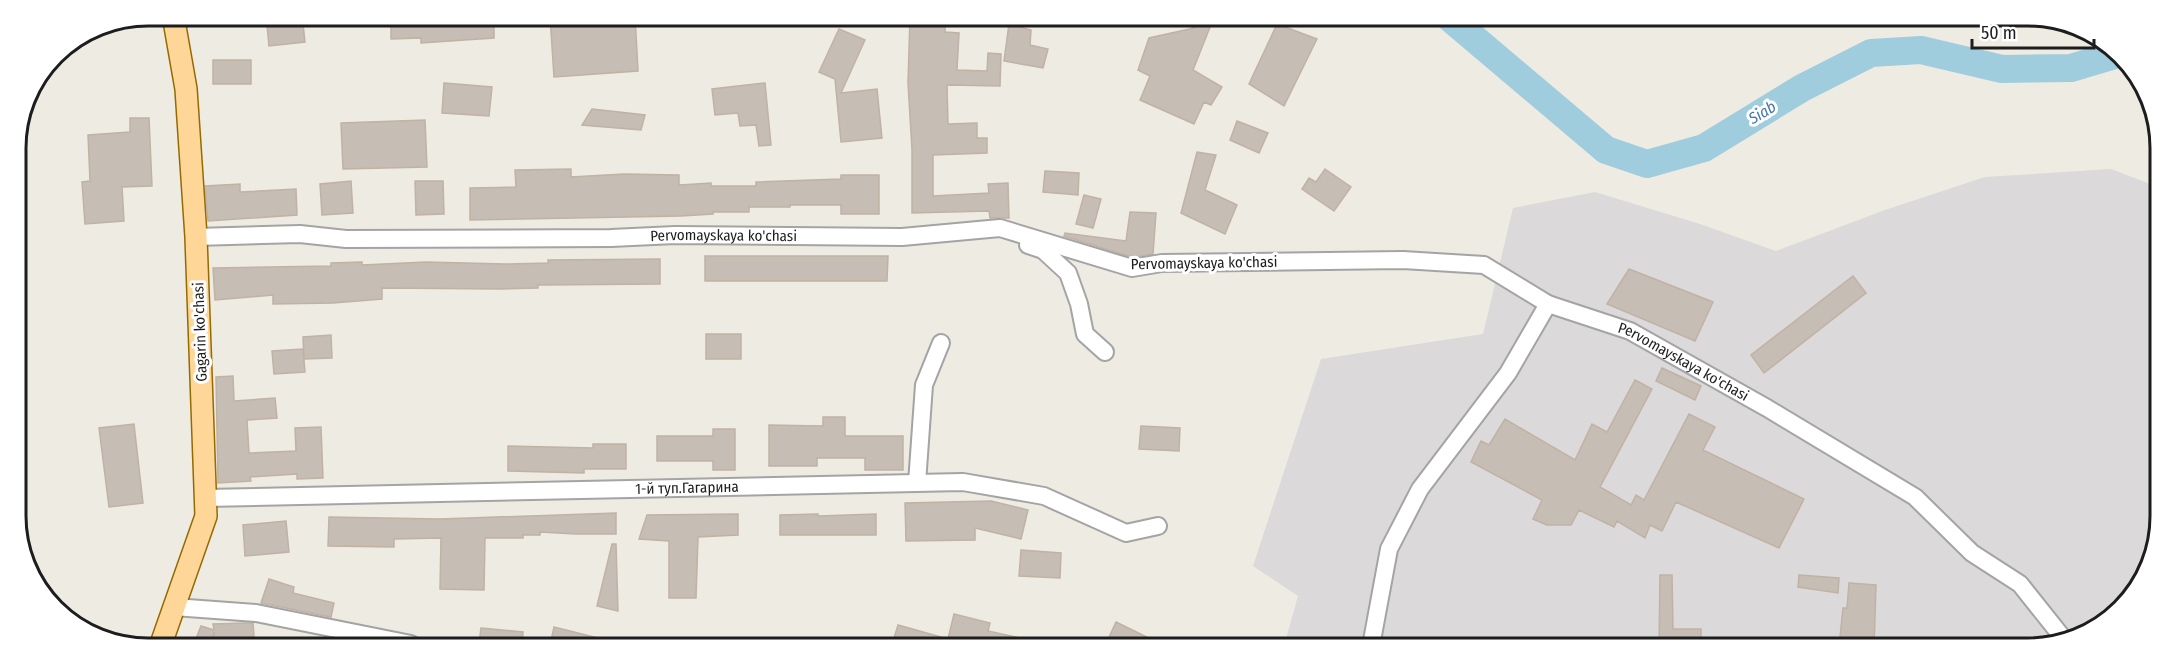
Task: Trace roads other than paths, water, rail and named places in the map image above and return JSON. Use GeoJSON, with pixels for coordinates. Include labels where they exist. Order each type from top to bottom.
{"type":"FeatureCollection","features":[{"type":"Feature","properties":{"kind":"main road","name":"Gagarin ko'chasi"},"geometry":{"type":"LineString","coordinates":[[163,638],[206,516],[196,237],[186,89],[175,26]]}},
{"type":"Feature","properties":{"kind":"street","name":"Pervomayskaya ko'chasi"},"geometry":{"type":"LineString","coordinates":[[196,237],[300,234],[346,239],[610,238],[675,235],[902,237],[1000,228],[1132,268],[1162,263],[1403,260],[1484,265],[1548,304],[1630,331],[1767,408],[1915,497],[1972,553],[2020,584],[2059,633]]}},
{"type":"Feature","properties":{"kind":"street"},"geometry":{"type":"LineString","coordinates":[[902,237],[1000,236],[1043,250],[1068,273],[1079,304],[1085,334],[1105,352]]}},
{"type":"Feature","properties":{"kind":"street"},"geometry":{"type":"LineString","coordinates":[[1373,637],[1389,549],[1420,489],[1508,373],[1548,304]]}},
{"type":"Feature","properties":{"kind":"street"},"geometry":{"type":"LineString","coordinates":[[917,483],[924,386],[941,343]]}},
{"type":"Feature","properties":{"kind":"street","name":"1-й туп.Гагарина"},"geometry":{"type":"LineString","coordinates":[[205,498],[963,482],[1044,495],[1126,533],[1158,526]]}},
{"type":"Feature","properties":{"kind":"street"},"geometry":{"type":"LineString","coordinates":[[174,607],[256,613],[380,638]]}},
{"type":"Feature","properties":{"kind":"waterway","name":"Siab"},"geometry":{"type":"LineString","coordinates":[[1459,26],[1606,150],[1647,164],[1704,148],[1802,88],[1871,53],[1921,50],[2002,69],[2071,68],[2110,57]]}}]}
